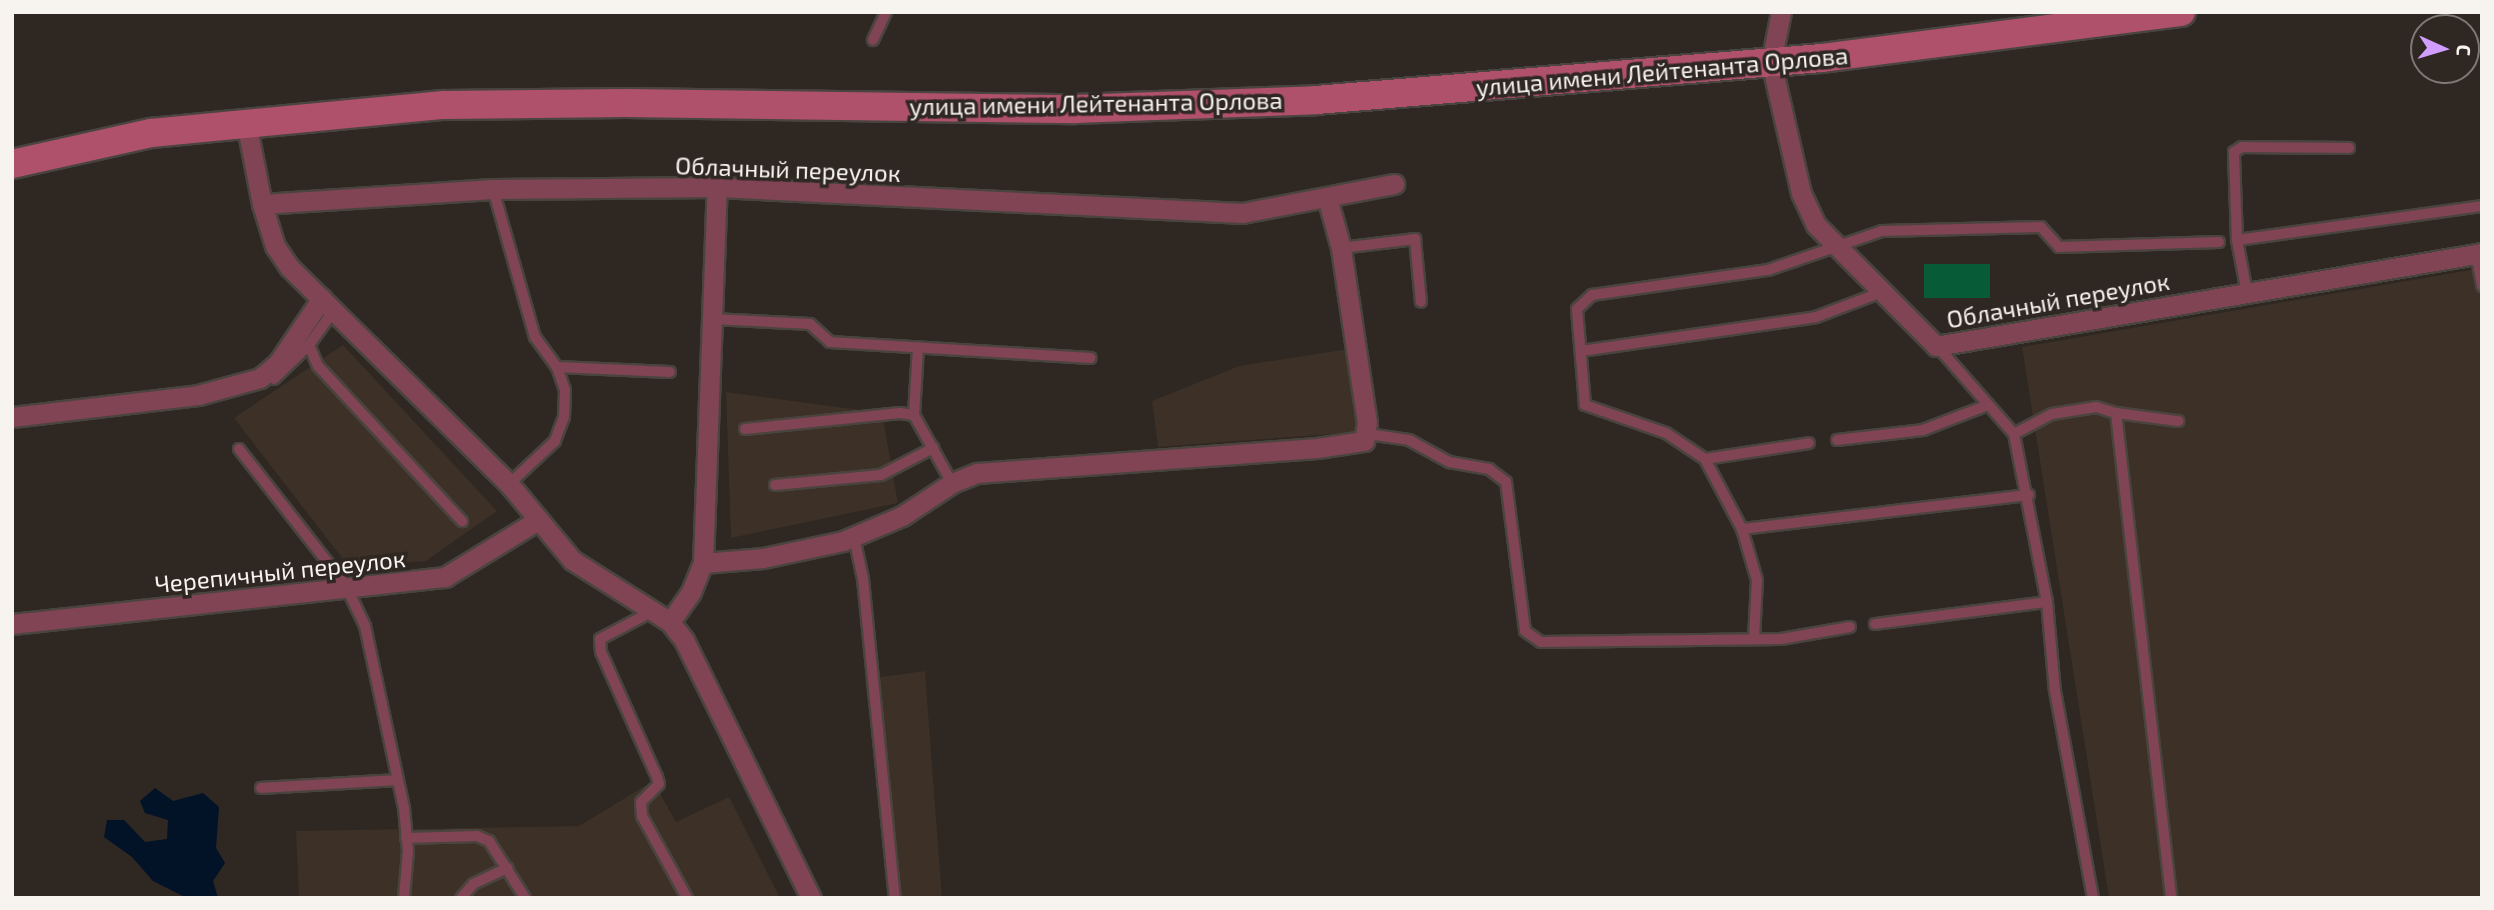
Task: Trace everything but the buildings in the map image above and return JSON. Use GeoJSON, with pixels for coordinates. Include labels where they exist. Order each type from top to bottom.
{"type":"FeatureCollection","features":[{"type":"Feature","properties":{"kind":"main road","name":"улица имени Лейтенанта Орлова"},"geometry":{"type":"LineString","coordinates":[[12,164],[151,133],[458,104],[1075,109],[1254,103],[1771,62],[2180,12]]}},
{"type":"Feature","properties":{"kind":"street"},"geometry":{"type":"LineString","coordinates":[[1771,62],[1781,12]]}},
{"type":"Feature","properties":{"kind":"street","name":"Облачный переулок"},"geometry":{"type":"LineString","coordinates":[[1771,62],[1795,178],[1816,225],[1936,346],[2479,253]]}},
{"type":"Feature","properties":{"kind":"street"},"geometry":{"type":"LineString","coordinates":[[246,122],[262,204],[275,246],[328,304],[509,484],[572,560],[670,622],[684,640],[811,898]]}},
{"type":"Feature","properties":{"kind":"street","name":"Облачный переулок"},"geometry":{"type":"LineString","coordinates":[[262,204],[494,189],[717,187],[1242,213],[1394,184]]}},
{"type":"Feature","properties":{"kind":"street"},"geometry":{"type":"LineString","coordinates":[[670,622],[691,592],[703,563],[717,187]]}},
{"type":"Feature","properties":{"kind":"street"},"geometry":{"type":"LineString","coordinates":[[703,563],[763,558],[854,537],[902,516],[952,483],[977,474],[1347,445],[1364,440],[1367,435],[1342,248],[1327,197]]}},
{"type":"Feature","properties":{"kind":"street"},"geometry":{"type":"LineString","coordinates":[[12,417],[198,395],[260,378],[278,363],[328,304]]}},
{"type":"Feature","properties":{"kind":"street","name":"Черепичный переулок"},"geometry":{"type":"LineString","coordinates":[[12,624],[445,577],[538,520]]}},
{"type":"Feature","properties":{"kind":"lane"},"geometry":{"type":"LineString","coordinates":[[873,40],[886,12]]}},
{"type":"Feature","properties":{"kind":"lane"},"geometry":{"type":"LineString","coordinates":[[2247,293],[2237,240],[2234,152],[2242,147],[2349,148]]}},
{"type":"Feature","properties":{"kind":"lane"},"geometry":{"type":"LineString","coordinates":[[494,189],[534,337],[556,367],[565,390],[565,417],[555,442],[509,484]]}},
{"type":"Feature","properties":{"kind":"lane"},"geometry":{"type":"LineString","coordinates":[[2237,240],[2482,206]]}},
{"type":"Feature","properties":{"kind":"lane"},"geometry":{"type":"LineString","coordinates":[[1754,639],[1757,580],[1742,529],[1705,459],[1666,433],[1585,405],[1577,309],[1592,295],[1768,270],[1835,244],[1882,231],[2041,227],[2059,247],[2218,242]]}},
{"type":"Feature","properties":{"kind":"lane"},"geometry":{"type":"LineString","coordinates":[[1342,248],[1415,239],[1421,302]]}},
{"type":"Feature","properties":{"kind":"lane"},"geometry":{"type":"LineString","coordinates":[[2479,253],[2482,286]]}},
{"type":"Feature","properties":{"kind":"lane"},"geometry":{"type":"LineString","coordinates":[[1581,351],[1816,317],[1883,292]]}},
{"type":"Feature","properties":{"kind":"lane"},"geometry":{"type":"LineString","coordinates":[[274,379],[309,345],[328,304]]}},
{"type":"Feature","properties":{"kind":"lane"},"geometry":{"type":"LineString","coordinates":[[713,319],[810,324],[830,342],[1091,358]]}},
{"type":"Feature","properties":{"kind":"lane"},"geometry":{"type":"LineString","coordinates":[[309,345],[318,366],[358,413],[462,521]]}},
{"type":"Feature","properties":{"kind":"lane"},"geometry":{"type":"LineString","coordinates":[[1936,346],[2014,434],[2029,495],[2047,601],[2055,691],[2093,898]]}},
{"type":"Feature","properties":{"kind":"lane"},"geometry":{"type":"LineString","coordinates":[[918,347],[914,415],[952,483]]}},
{"type":"Feature","properties":{"kind":"lane"},"geometry":{"type":"LineString","coordinates":[[556,367],[670,372]]}},
{"type":"Feature","properties":{"kind":"lane"},"geometry":{"type":"LineString","coordinates":[[1837,440],[1923,430],[1988,405]]}},
{"type":"Feature","properties":{"kind":"lane"},"geometry":{"type":"LineString","coordinates":[[2014,434],[2052,414],[2096,407],[2178,421]]}},
{"type":"Feature","properties":{"kind":"lane"},"geometry":{"type":"LineString","coordinates":[[2116,412],[2171,898]]}},
{"type":"Feature","properties":{"kind":"lane"},"geometry":{"type":"LineString","coordinates":[[745,429],[900,413],[914,415]]}},
{"type":"Feature","properties":{"kind":"lane"},"geometry":{"type":"LineString","coordinates":[[1367,435],[1409,440],[1449,462],[1489,469],[1506,482],[1525,631],[1541,642],[1754,639],[1850,627]]}},
{"type":"Feature","properties":{"kind":"lane"},"geometry":{"type":"LineString","coordinates":[[1705,459],[1810,443]]}},
{"type":"Feature","properties":{"kind":"lane"},"geometry":{"type":"LineString","coordinates":[[775,485],[881,475],[933,448]]}},
{"type":"Feature","properties":{"kind":"lane"},"geometry":{"type":"LineString","coordinates":[[239,450],[346,586],[365,626],[398,780],[407,838],[404,898]]}},
{"type":"Feature","properties":{"kind":"lane"},"geometry":{"type":"LineString","coordinates":[[1742,529],[2029,495]]}},
{"type":"Feature","properties":{"kind":"lane"},"geometry":{"type":"LineString","coordinates":[[854,537],[863,579],[895,898]]}},
{"type":"Feature","properties":{"kind":"lane"},"geometry":{"type":"LineString","coordinates":[[1875,624],[2047,601]]}},
{"type":"Feature","properties":{"kind":"lane"},"geometry":{"type":"LineString","coordinates":[[654,610],[600,639],[601,652],[659,784],[641,802],[642,816],[687,898]]}},
{"type":"Feature","properties":{"kind":"lane"},"geometry":{"type":"LineString","coordinates":[[261,788],[398,780]]}},
{"type":"Feature","properties":{"kind":"lane"},"geometry":{"type":"LineString","coordinates":[[407,838],[477,836],[489,841],[525,898]]}},
{"type":"Feature","properties":{"kind":"lane"},"geometry":{"type":"LineString","coordinates":[[461,898],[473,884],[507,868]]}},
{"type":"Feature","properties":{"kind":"shaded area"},"geometry":{"type":"Polygon","coordinates":[[[2482,268],[2482,898],[2109,898],[2022,347],[2482,268]]]}},
{"type":"Feature","properties":{"kind":"shaded area"},"geometry":{"type":"Polygon","coordinates":[[[343,345],[497,511],[426,561],[349,567],[234,418],[343,345]]]}},
{"type":"Feature","properties":{"kind":"shaded area"},"geometry":{"type":"Polygon","coordinates":[[[1348,349],[1359,432],[1158,447],[1152,401],[1239,366],[1348,349]]]}},
{"type":"Feature","properties":{"kind":"shaded area"},"geometry":{"type":"Polygon","coordinates":[[[726,392],[882,413],[898,503],[731,538],[726,392]]]}},
{"type":"Feature","properties":{"kind":"shaded area"},"geometry":{"type":"Polygon","coordinates":[[[925,671],[942,898],[891,898],[865,679],[925,671]]]}},
{"type":"Feature","properties":{"kind":"shaded area"},"geometry":{"type":"Polygon","coordinates":[[[653,781],[676,822],[729,797],[780,898],[299,898],[296,831],[579,826],[653,781]]]}},
{"type":"Feature","properties":{"kind":"green space"},"geometry":{"type":"Polygon","coordinates":[[[1924,264],[1990,264],[1990,298],[1924,298],[1924,264]]]}},
{"type":"Feature","properties":{"kind":"water"},"geometry":{"type":"Polygon","coordinates":[[[155,788],[173,801],[203,793],[219,807],[216,848],[225,863],[213,881],[218,898],[187,898],[153,881],[132,857],[104,837],[107,820],[124,820],[145,842],[167,839],[168,820],[145,813],[140,801],[155,788]]]}}]}
